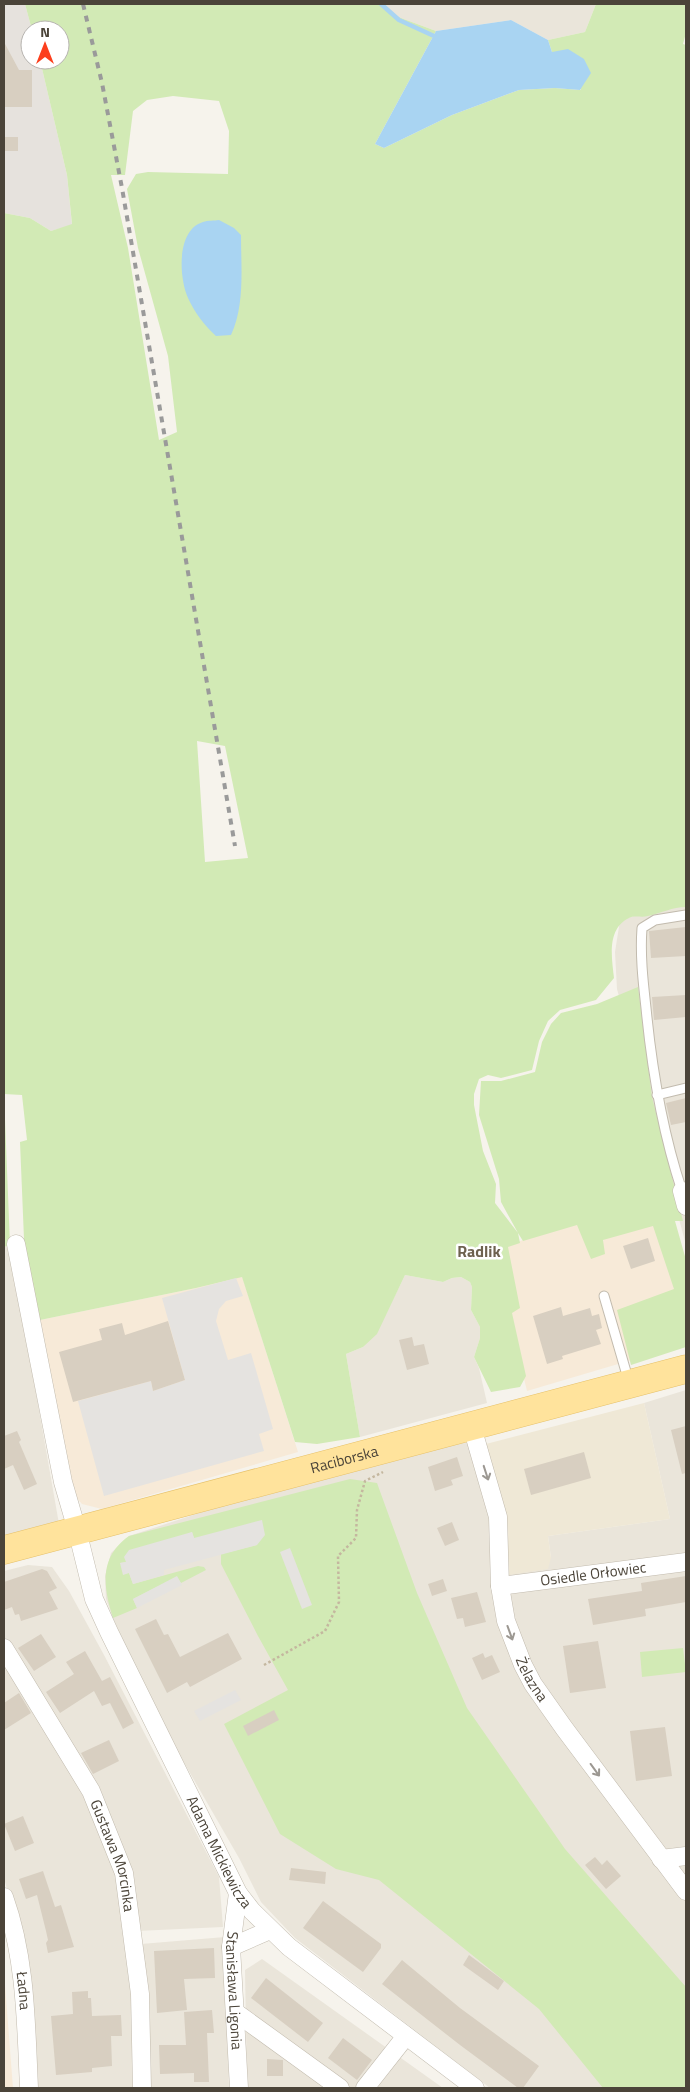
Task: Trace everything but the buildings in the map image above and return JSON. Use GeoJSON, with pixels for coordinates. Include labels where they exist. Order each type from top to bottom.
{"type":"FeatureCollection","features":[{"type":"Feature","properties":{"kind":"main road","name":"Raciborska"},"geometry":{"type":"LineString","coordinates":[[4,1550],[686,1369]]}},
{"type":"Feature","properties":{"kind":"street","name":"Adama Mickiewicza"},"geometry":{"type":"LineString","coordinates":[[16,1244],[62,1482],[77,1530],[94,1599],[238,1893],[252,1911],[289,1948],[475,2088]]}},
{"type":"Feature","properties":{"kind":"street","name":"Żelazna"},"geometry":{"type":"LineString","coordinates":[[472,1427],[498,1517],[500,1586],[511,1638],[533,1684],[686,1891]]}},
{"type":"Feature","properties":{"kind":"street","name":"Osiedle Orłowiec"},"geometry":{"type":"LineString","coordinates":[[500,1586],[686,1562]]}},
{"type":"Feature","properties":{"kind":"street","name":"Gustawa Morcinka"},"geometry":{"type":"LineString","coordinates":[[4,1648],[91,1791],[124,1873],[140,1994],[142,2088]]}},
{"type":"Feature","properties":{"kind":"street"},"geometry":{"type":"LineString","coordinates":[[661,1859],[686,1856]]}},
{"type":"Feature","properties":{"kind":"street","name":"Stanisława Ligonia"},"geometry":{"type":"LineString","coordinates":[[238,1893],[231,1948],[239,2088]]}},
{"type":"Feature","properties":{"kind":"street","name":"Ładna"},"geometry":{"type":"LineString","coordinates":[[4,1897],[14,1933],[24,1987],[29,2088]]}},
{"type":"Feature","properties":{"kind":"street"},"geometry":{"type":"LineString","coordinates":[[231,1948],[270,1930]]}},
{"type":"Feature","properties":{"kind":"street"},"geometry":{"type":"LineString","coordinates":[[235,2012],[340,2088]]}},
{"type":"Feature","properties":{"kind":"street"},"geometry":{"type":"LineString","coordinates":[[365,2088],[406,2036]]}},
{"type":"Feature","properties":{"kind":"lane"},"geometry":{"type":"LineString","coordinates":[[685,1196],[669,1152],[657,1095],[650,1048],[641,952],[642,928],[656,920],[686,915]]}},
{"type":"Feature","properties":{"kind":"lane"},"geometry":{"type":"LineString","coordinates":[[657,1095],[686,1088]]}},
{"type":"Feature","properties":{"kind":"lane"},"geometry":{"type":"LineString","coordinates":[[604,1296],[630,1385]]}},
{"type":"Feature","properties":{"kind":"path"},"geometry":{"type":"LineString","coordinates":[[264,1665],[325,1631],[339,1602],[338,1556],[356,1538],[356,1510],[365,1481],[387,1471]]}},
{"type":"Feature","properties":{"kind":"shaded area"},"geometry":{"type":"Polygon","coordinates":[[[4,4],[25,4],[29,20],[20,20],[20,70],[42,70],[67,175],[72,225],[51,231],[30,218],[4,213],[4,4]]]}},
{"type":"Feature","properties":{"kind":"shaded area"},"geometry":{"type":"Polygon","coordinates":[[[385,4],[596,4],[585,32],[548,40],[511,20],[436,31],[393,15],[385,4]]]}},
{"type":"Feature","properties":{"kind":"shaded area"},"geometry":{"type":"Polygon","coordinates":[[[686,901],[686,1245],[617,989],[615,952],[620,920],[686,901]]]}},
{"type":"Feature","properties":{"kind":"shaded area"},"geometry":{"type":"Polygon","coordinates":[[[578,1222],[602,1252],[604,1234],[656,1222],[678,1294],[635,1359],[527,1391],[509,1317],[504,1248],[578,1222]]]}},
{"type":"Feature","properties":{"kind":"shaded area"},"geometry":{"type":"Polygon","coordinates":[[[10,1245],[59,1524],[4,1539],[4,1247],[10,1245]]]}},
{"type":"Feature","properties":{"kind":"shaded area"},"geometry":{"type":"Polygon","coordinates":[[[405,1275],[443,1282],[461,1277],[470,1282],[472,1287],[471,1310],[480,1327],[480,1338],[474,1357],[479,1368],[487,1403],[360,1437],[346,1354],[363,1347],[386,1314],[405,1275]]]}},
{"type":"Feature","properties":{"kind":"shaded area"},"geometry":{"type":"Polygon","coordinates":[[[242,1276],[298,1452],[102,1509],[82,1504],[74,1495],[40,1320],[196,1288],[242,1276]]]}},
{"type":"Feature","properties":{"kind":"shaded area"},"geometry":{"type":"Polygon","coordinates":[[[236,1278],[243,1296],[226,1301],[219,1309],[216,1321],[228,1360],[251,1353],[273,1429],[259,1434],[264,1451],[104,1496],[78,1401],[151,1381],[153,1391],[185,1380],[162,1298],[236,1278]]]}},
{"type":"Feature","properties":{"kind":"shaded area"},"geometry":{"type":"Polygon","coordinates":[[[686,1390],[686,2088],[490,2088],[295,1938],[261,1902],[239,1858],[156,1714],[113,1618],[106,1599],[105,1576],[111,1553],[129,1536],[236,1501],[461,1443],[486,1444],[551,1558],[548,1536],[670,1519],[644,1403],[686,1390]]]}},
{"type":"Feature","properties":{"kind":"shaded area"},"geometry":{"type":"Polygon","coordinates":[[[644,1403],[670,1519],[548,1536],[551,1558],[548,1569],[508,1575],[486,1444],[644,1403]]]}},
{"type":"Feature","properties":{"kind":"shaded area"},"geometry":{"type":"Polygon","coordinates":[[[262,1520],[265,1535],[257,1545],[164,1570],[164,1575],[133,1584],[129,1573],[123,1575],[120,1563],[126,1562],[124,1557],[129,1550],[192,1532],[194,1538],[262,1520]]]}},
{"type":"Feature","properties":{"kind":"shaded area"},"geometry":{"type":"Polygon","coordinates":[[[290,1548],[312,1605],[302,1609],[280,1552],[290,1548]]]}},
{"type":"Feature","properties":{"kind":"shaded area"},"geometry":{"type":"Polygon","coordinates":[[[28,1565],[52,1567],[69,1591],[104,1655],[219,1877],[223,1927],[137,1931],[128,1874],[4,1641],[4,1571],[28,1565]]]}},
{"type":"Feature","properties":{"kind":"shaded area"},"geometry":{"type":"Polygon","coordinates":[[[177,1576],[182,1585],[137,1608],[133,1599],[177,1576]]]}},
{"type":"Feature","properties":{"kind":"shaded area"},"geometry":{"type":"Polygon","coordinates":[[[4,1653],[86,1790],[118,1876],[127,1918],[137,2088],[36,2088],[27,1964],[4,1878],[4,1653]]]}},
{"type":"Feature","properties":{"kind":"shaded area"},"geometry":{"type":"Polygon","coordinates":[[[235,1690],[241,1700],[200,1721],[194,1711],[235,1690]]]}},
{"type":"Feature","properties":{"kind":"shaded area"},"geometry":{"type":"Polygon","coordinates":[[[225,1937],[229,2088],[146,2088],[141,1944],[225,1937]]]}},
{"type":"Feature","properties":{"kind":"shaded area"},"geometry":{"type":"Polygon","coordinates":[[[262,1959],[443,2088],[247,2088],[245,1970],[262,1959]]]}},
{"type":"Feature","properties":{"kind":"shaded area"},"geometry":{"type":"Polygon","coordinates":[[[4,1972],[13,2088],[4,2088],[4,1972]]]}},
{"type":"Feature","properties":{"kind":"green space"},"geometry":{"type":"Polygon","coordinates":[[[25,4],[385,4],[393,15],[436,31],[375,144],[384,148],[452,115],[519,90],[555,88],[581,90],[552,52],[548,40],[585,32],[596,4],[686,4],[686,33],[683,44],[686,45],[686,907],[646,917],[631,917],[622,923],[617,929],[612,945],[614,978],[596,1000],[560,1010],[548,1021],[539,1041],[532,1070],[501,1078],[488,1075],[479,1079],[474,1094],[474,1105],[483,1151],[496,1184],[495,1203],[518,1233],[520,1243],[508,1247],[520,1308],[512,1313],[526,1376],[520,1387],[491,1392],[474,1357],[480,1338],[480,1327],[471,1310],[472,1287],[470,1282],[461,1277],[443,1282],[405,1275],[377,1334],[363,1347],[346,1354],[360,1437],[317,1444],[295,1442],[242,1277],[40,1320],[24,1239],[20,1142],[27,1140],[22,1095],[4,1094],[4,213],[30,218],[51,231],[72,224],[67,175],[42,70],[70,70],[70,20],[29,20],[25,4]],[[173,96],[147,100],[133,111],[125,175],[111,175],[128,248],[159,440],[177,432],[168,356],[138,248],[127,189],[136,174],[148,172],[228,174],[229,131],[219,101],[173,96]],[[197,741],[205,862],[248,858],[225,746],[197,741]]]}},
{"type":"Feature","properties":{"kind":"green space"},"geometry":{"type":"Polygon","coordinates":[[[638,987],[652,1097],[683,1221],[675,1221],[686,1260],[686,1347],[631,1365],[617,1310],[674,1289],[653,1226],[603,1240],[605,1254],[591,1259],[577,1225],[523,1241],[501,1202],[499,1179],[479,1115],[481,1081],[501,1081],[535,1072],[542,1042],[551,1024],[561,1013],[597,1004],[638,987]]]}},
{"type":"Feature","properties":{"kind":"green space"},"geometry":{"type":"Polygon","coordinates":[[[4,1094],[10,1245],[4,1247],[4,1094]]]}},
{"type":"Feature","properties":{"kind":"green space"},"geometry":{"type":"Polygon","coordinates":[[[350,1479],[377,1483],[417,1593],[467,1708],[565,1849],[686,1987],[686,2088],[603,2088],[539,2009],[379,1880],[336,1869],[280,1834],[224,1724],[288,1690],[221,1564],[221,1554],[257,1545],[194,1538],[192,1532],[120,1563],[129,1573],[133,1584],[198,1566],[204,1567],[206,1570],[181,1583],[177,1577],[133,1599],[137,1608],[113,1618],[107,1595],[106,1573],[112,1553],[129,1536],[350,1479]]]}},
{"type":"Feature","properties":{"kind":"green space"},"geometry":{"type":"Polygon","coordinates":[[[683,1648],[686,1672],[642,1677],[640,1652],[683,1648]]]}},
{"type":"Feature","properties":{"kind":"water"},"geometry":{"type":"Polygon","coordinates":[[[511,20],[548,40],[552,52],[568,49],[584,59],[591,73],[580,90],[555,88],[519,90],[452,115],[384,148],[375,144],[436,31],[511,20]]]}},
{"type":"Feature","properties":{"kind":"water"},"geometry":{"type":"Polygon","coordinates":[[[219,220],[234,228],[241,235],[241,286],[238,311],[231,335],[216,336],[200,318],[188,298],[183,279],[182,255],[188,234],[194,227],[203,222],[219,220]]]}},
{"type":"Feature","properties":{"kind":"waterway"},"geometry":{"type":"LineString","coordinates":[[381,4],[399,20],[434,36]]}},
{"type":"Feature","properties":{"kind":"railway"},"geometry":{"type":"LineString","coordinates":[[83,4],[102,83],[122,188],[235,846]]}},
{"type":"Feature","properties":{"kind":"district","name":"Radlik"},"geometry":{"type":"Point","coordinates":[479,1251]}}]}
